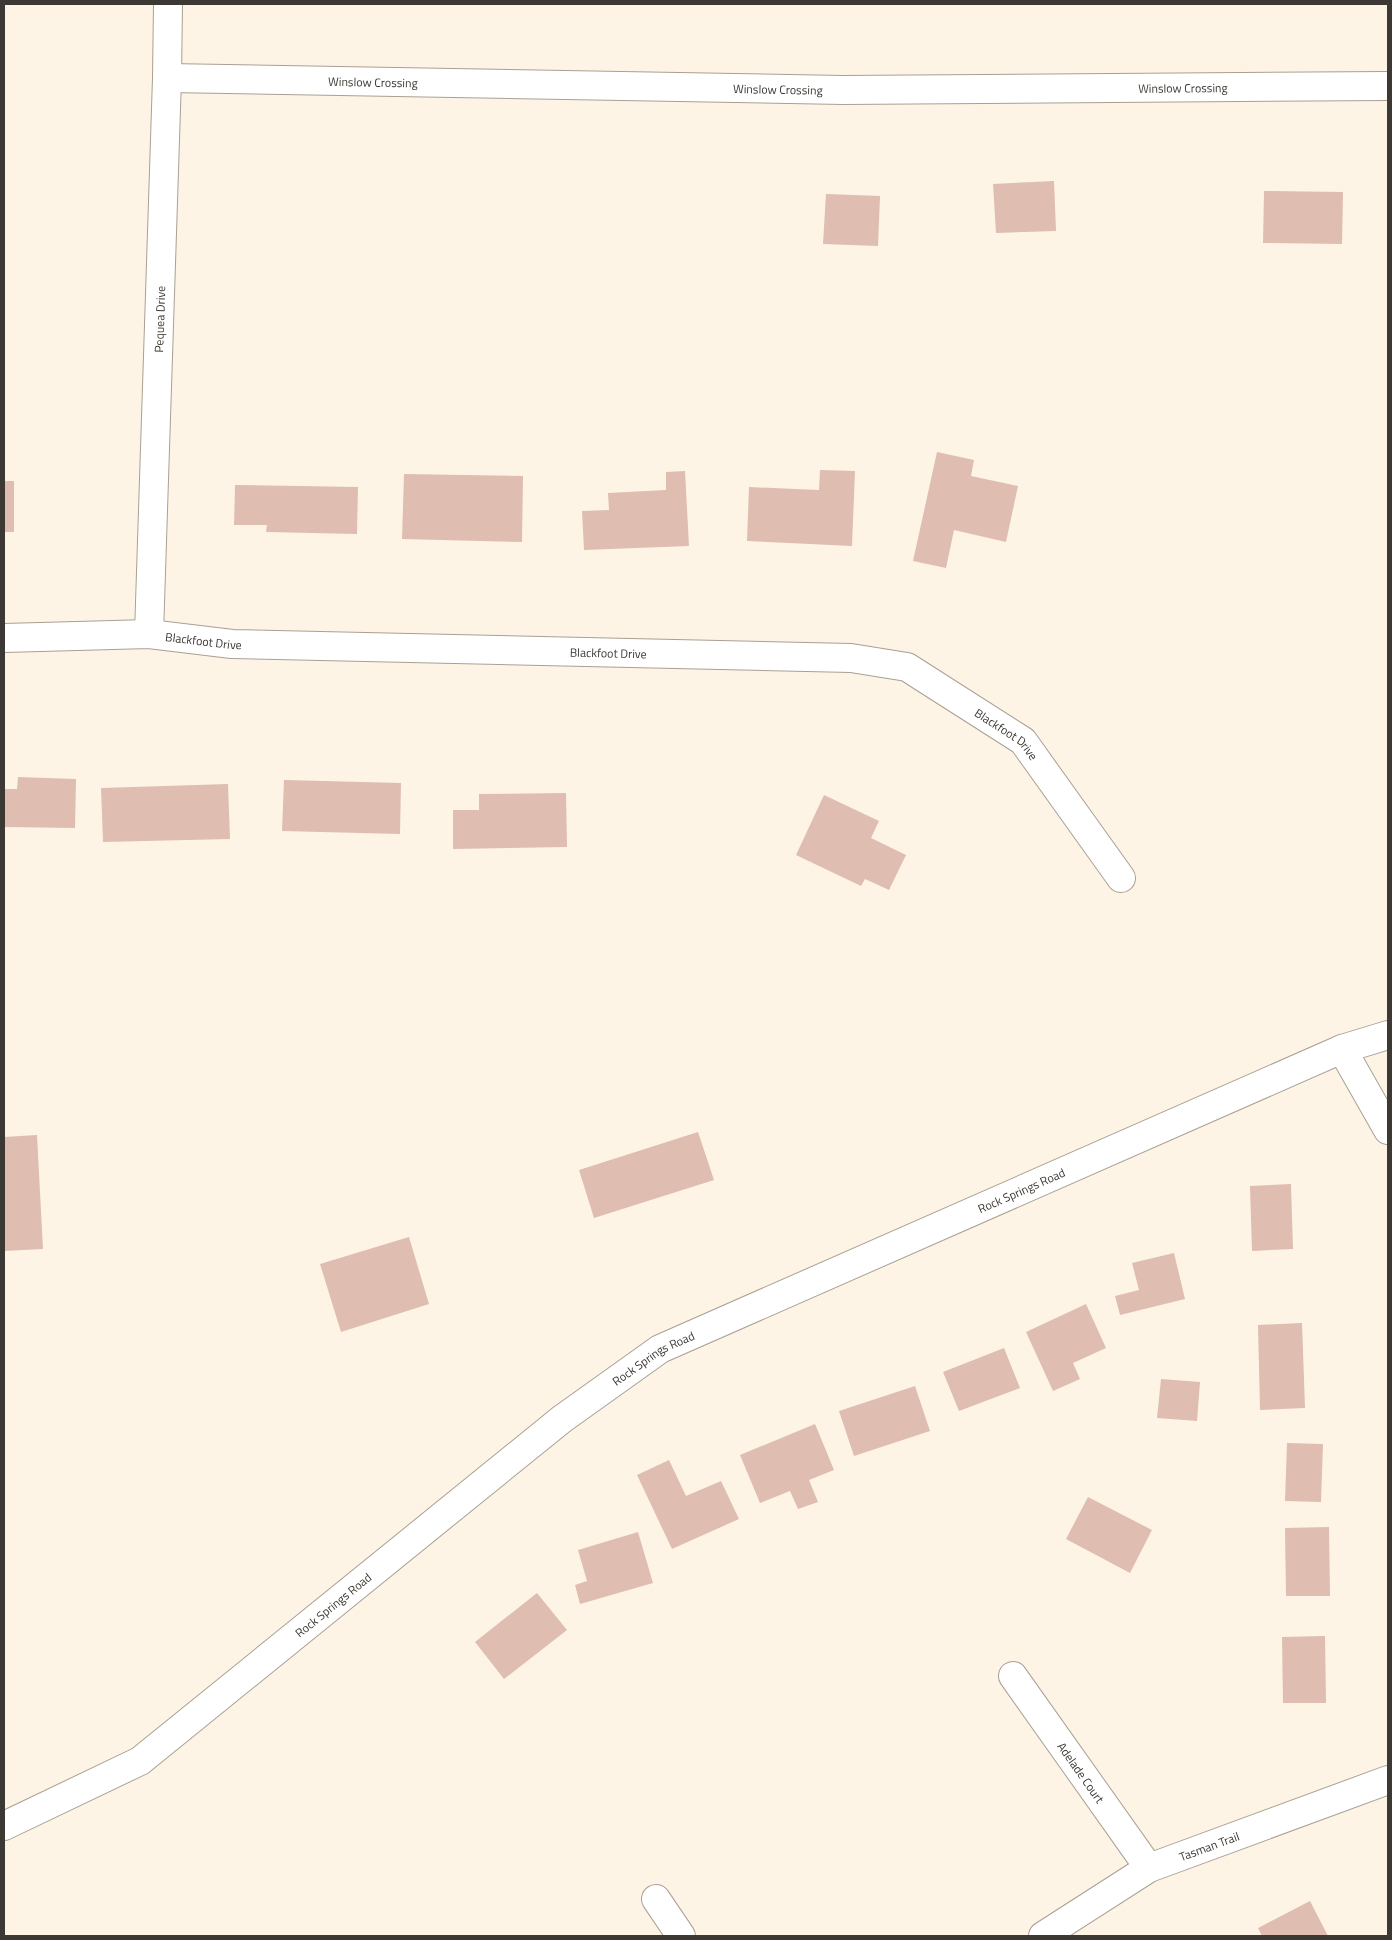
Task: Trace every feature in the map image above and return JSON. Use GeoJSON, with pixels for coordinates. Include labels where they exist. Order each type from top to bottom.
{"type":"FeatureCollection","features":[{"type":"Feature","properties":{"kind":"street","name":"Pequea Drive"},"geometry":{"type":"LineString","coordinates":[[149,634],[168,4]]}},
{"type":"Feature","properties":{"kind":"street","name":"Winslow Crossing"},"geometry":{"type":"LineString","coordinates":[[167,78],[843,90],[1388,86]]}},
{"type":"Feature","properties":{"kind":"street","name":"Blackfoot Drive"},"geometry":{"type":"LineString","coordinates":[[4,638],[149,634],[232,644],[850,658],[907,667],[1023,741],[1121,878]]}},
{"type":"Feature","properties":{"kind":"street","name":"Rock Springs Road"},"geometry":{"type":"LineString","coordinates":[[4,1826],[140,1761],[562,1418],[660,1349],[1342,1049],[1388,1035]]}},
{"type":"Feature","properties":{"kind":"street"},"geometry":{"type":"LineString","coordinates":[[1342,1049],[1388,1130]]}},
{"type":"Feature","properties":{"kind":"street","name":"Adelade Court"},"geometry":{"type":"LineString","coordinates":[[1013,1676],[1149,1868]]}},
{"type":"Feature","properties":{"kind":"street","name":"Tasman Trail"},"geometry":{"type":"LineString","coordinates":[[1043,1936],[1149,1868],[1388,1780]]}},
{"type":"Feature","properties":{"kind":"street"},"geometry":{"type":"LineString","coordinates":[[656,1899],[681,1936]]}},
{"type":"Feature","properties":{"kind":"building"},"geometry":{"type":"Polygon","coordinates":[[[1054,181],[1056,231],[996,233],[993,184],[1054,181]]]}},
{"type":"Feature","properties":{"kind":"building"},"geometry":{"type":"Polygon","coordinates":[[[1264,191],[1343,192],[1342,244],[1263,243],[1264,191]]]}},
{"type":"Feature","properties":{"kind":"building"},"geometry":{"type":"Polygon","coordinates":[[[826,194],[880,196],[878,246],[823,244],[826,194]]]}},
{"type":"Feature","properties":{"kind":"building"},"geometry":{"type":"Polygon","coordinates":[[[937,452],[974,460],[971,476],[1018,486],[1006,542],[954,530],[946,568],[913,561],[937,452]]]}},
{"type":"Feature","properties":{"kind":"building"},"geometry":{"type":"Polygon","coordinates":[[[820,470],[855,471],[852,546],[747,541],[749,487],[819,490],[820,470]]]}},
{"type":"Feature","properties":{"kind":"building"},"geometry":{"type":"Polygon","coordinates":[[[685,471],[689,546],[584,550],[582,511],[609,510],[608,493],[666,490],[666,472],[685,471]]]}},
{"type":"Feature","properties":{"kind":"building"},"geometry":{"type":"Polygon","coordinates":[[[404,474],[523,476],[522,542],[402,539],[404,474]]]}},
{"type":"Feature","properties":{"kind":"building"},"geometry":{"type":"Polygon","coordinates":[[[4,481],[14,481],[14,532],[4,532],[4,481]]]}},
{"type":"Feature","properties":{"kind":"building"},"geometry":{"type":"Polygon","coordinates":[[[235,485],[358,487],[357,534],[266,532],[267,525],[234,525],[235,485]]]}},
{"type":"Feature","properties":{"kind":"building"},"geometry":{"type":"Polygon","coordinates":[[[18,777],[76,779],[75,828],[4,827],[4,789],[17,789],[18,777]]]}},
{"type":"Feature","properties":{"kind":"building"},"geometry":{"type":"Polygon","coordinates":[[[284,780],[401,783],[400,834],[282,831],[284,780]]]}},
{"type":"Feature","properties":{"kind":"building"},"geometry":{"type":"Polygon","coordinates":[[[228,784],[230,839],[103,842],[101,788],[228,784]]]}},
{"type":"Feature","properties":{"kind":"building"},"geometry":{"type":"Polygon","coordinates":[[[566,793],[567,847],[453,849],[453,810],[479,810],[479,794],[566,793]]]}},
{"type":"Feature","properties":{"kind":"building"},"geometry":{"type":"Polygon","coordinates":[[[824,795],[879,821],[871,838],[906,855],[889,890],[865,879],[861,886],[796,855],[824,795]]]}},
{"type":"Feature","properties":{"kind":"building"},"geometry":{"type":"Polygon","coordinates":[[[698,1132],[714,1180],[594,1218],[579,1170],[698,1132]]]}},
{"type":"Feature","properties":{"kind":"building"},"geometry":{"type":"Polygon","coordinates":[[[37,1135],[43,1249],[4,1251],[4,1137],[37,1135]]]}},
{"type":"Feature","properties":{"kind":"building"},"geometry":{"type":"Polygon","coordinates":[[[1291,1184],[1293,1249],[1252,1251],[1250,1186],[1291,1184]]]}},
{"type":"Feature","properties":{"kind":"building"},"geometry":{"type":"Polygon","coordinates":[[[409,1237],[429,1304],[341,1332],[320,1264],[409,1237]]]}},
{"type":"Feature","properties":{"kind":"building"},"geometry":{"type":"Polygon","coordinates":[[[1174,1253],[1185,1299],[1120,1315],[1115,1296],[1139,1290],[1132,1263],[1174,1253]]]}},
{"type":"Feature","properties":{"kind":"building"},"geometry":{"type":"Polygon","coordinates":[[[1086,1304],[1106,1348],[1073,1363],[1080,1379],[1053,1391],[1026,1332],[1086,1304]]]}},
{"type":"Feature","properties":{"kind":"building"},"geometry":{"type":"Polygon","coordinates":[[[1302,1323],[1305,1408],[1260,1410],[1258,1325],[1302,1323]]]}},
{"type":"Feature","properties":{"kind":"building"},"geometry":{"type":"Polygon","coordinates":[[[1004,1348],[1020,1388],[959,1411],[943,1372],[1004,1348]]]}},
{"type":"Feature","properties":{"kind":"building"},"geometry":{"type":"Polygon","coordinates":[[[1161,1379],[1200,1382],[1197,1421],[1157,1418],[1161,1379]]]}},
{"type":"Feature","properties":{"kind":"building"},"geometry":{"type":"Polygon","coordinates":[[[915,1386],[930,1431],[854,1456],[839,1411],[915,1386]]]}},
{"type":"Feature","properties":{"kind":"building"},"geometry":{"type":"Polygon","coordinates":[[[815,1424],[834,1470],[809,1480],[818,1502],[798,1509],[790,1491],[760,1503],[740,1455],[815,1424]]]}},
{"type":"Feature","properties":{"kind":"building"},"geometry":{"type":"Polygon","coordinates":[[[1287,1443],[1323,1444],[1321,1502],[1285,1501],[1287,1443]]]}},
{"type":"Feature","properties":{"kind":"building"},"geometry":{"type":"Polygon","coordinates":[[[669,1460],[686,1496],[721,1481],[739,1519],[672,1549],[637,1475],[669,1460]]]}},
{"type":"Feature","properties":{"kind":"building"},"geometry":{"type":"Polygon","coordinates":[[[1088,1497],[1152,1530],[1130,1573],[1066,1539],[1088,1497]]]}},
{"type":"Feature","properties":{"kind":"building"},"geometry":{"type":"Polygon","coordinates":[[[1329,1527],[1330,1596],[1286,1596],[1285,1528],[1329,1527]]]}},
{"type":"Feature","properties":{"kind":"building"},"geometry":{"type":"Polygon","coordinates":[[[638,1532],[653,1583],[580,1604],[575,1585],[587,1581],[578,1550],[638,1532]]]}},
{"type":"Feature","properties":{"kind":"building"},"geometry":{"type":"Polygon","coordinates":[[[537,1593],[567,1630],[504,1679],[475,1642],[537,1593]]]}},
{"type":"Feature","properties":{"kind":"building"},"geometry":{"type":"Polygon","coordinates":[[[1325,1636],[1326,1703],[1283,1703],[1282,1637],[1325,1636]]]}},
{"type":"Feature","properties":{"kind":"building"},"geometry":{"type":"Polygon","coordinates":[[[1310,1901],[1328,1936],[1262,1936],[1258,1928],[1310,1901]]]}}]}
